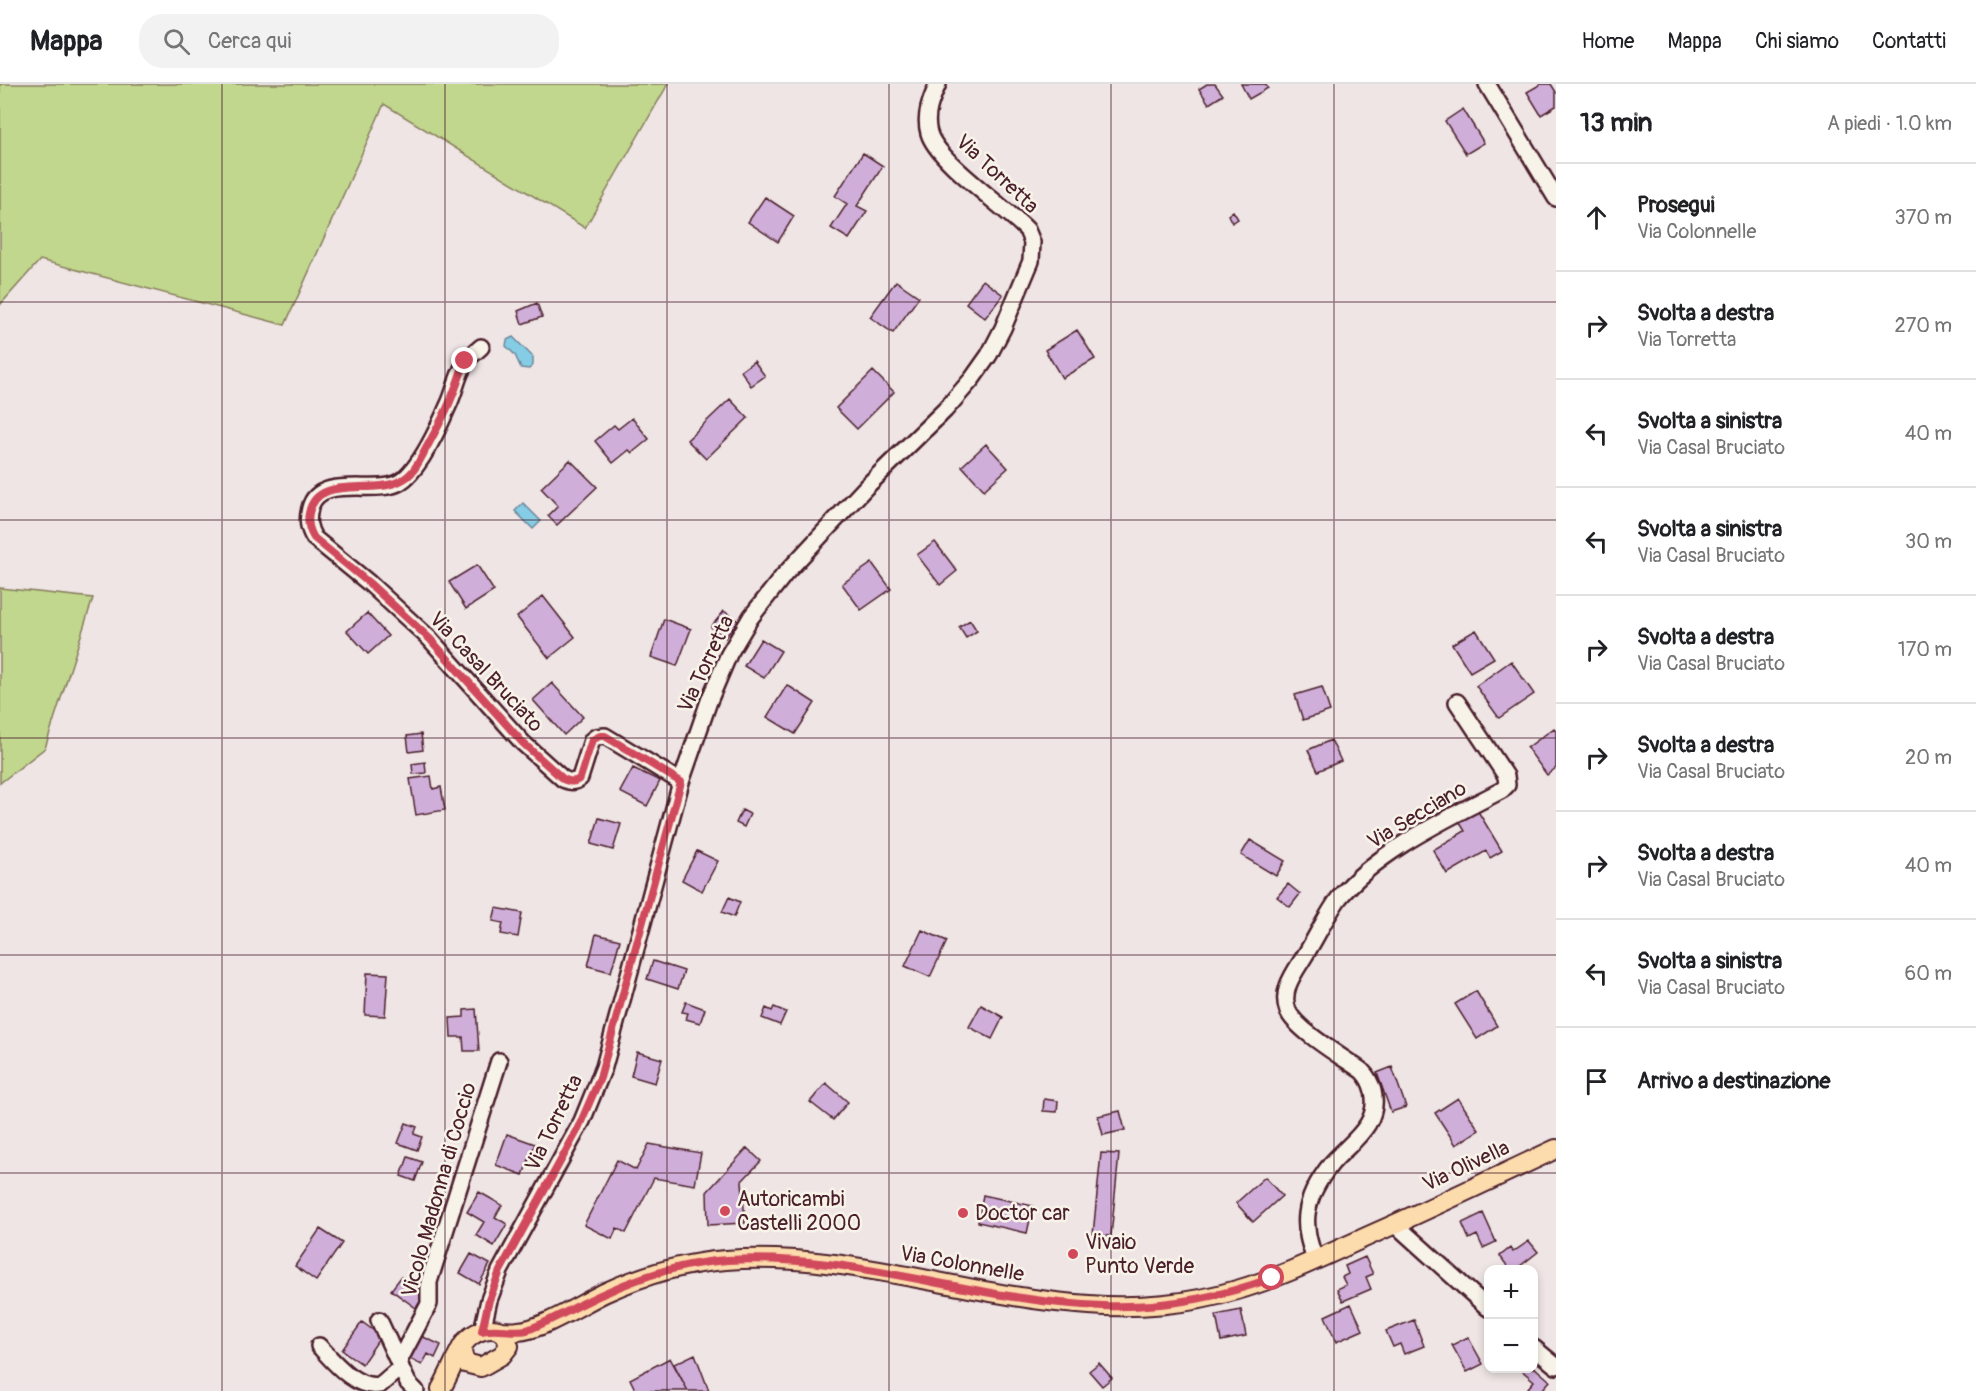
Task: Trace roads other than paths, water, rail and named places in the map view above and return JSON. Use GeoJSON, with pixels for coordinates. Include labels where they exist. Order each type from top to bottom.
{"type":"FeatureCollection","features":[{"type":"Feature","properties":{"kind":"main road","name":"Via Olivella"},"geometry":{"type":"LineString","coordinates":[[1395,1224],[1556,1149]]}},
{"type":"Feature","properties":{"kind":"main road","name":"Via Colonnelle"},"geometry":{"type":"LineString","coordinates":[[440,1390],[463,1345],[482,1331],[492,1329],[510,1336],[537,1326],[605,1292],[648,1275],[685,1266],[725,1260],[756,1259],[821,1263],[1022,1298],[1118,1306],[1182,1302],[1223,1294],[1272,1278],[1395,1224]]}},
{"type":"Feature","properties":{"kind":"main road","name":"Via Colonnelle"},"geometry":{"type":"LineString","coordinates":[[440,1390],[502,1355],[510,1336]]}},
{"type":"Feature","properties":{"kind":"main road"},"geometry":{"type":"LineString","coordinates":[[463,1345],[465,1363],[481,1367]]}},
{"type":"Feature","properties":{"kind":"street","name":"Via Torretta"},"geometry":{"type":"LineString","coordinates":[[482,1331],[489,1300],[500,1271],[577,1131],[600,1078],[681,782],[729,654],[751,617],[799,559],[866,487],[945,410],[972,380],[1003,328],[1031,261],[1032,242],[1027,230],[945,157],[932,139],[927,124],[928,112],[938,84]]}},
{"type":"Feature","properties":{"kind":"street"},"geometry":{"type":"LineString","coordinates":[[1487,84],[1556,198]]}},
{"type":"Feature","properties":{"kind":"street","name":"Via Casal Bruciato"},"geometry":{"type":"LineString","coordinates":[[481,347],[465,361],[448,406],[411,475],[398,484],[325,491],[314,498],[310,505],[309,529],[314,538],[369,583],[430,639],[523,743],[563,779],[570,782],[580,778],[592,740],[605,736],[681,782]]}},
{"type":"Feature","properties":{"kind":"street","name":"Via Secciano"},"geometry":{"type":"LineString","coordinates":[[1315,1260],[1307,1229],[1307,1214],[1311,1198],[1324,1173],[1368,1125],[1375,1109],[1374,1096],[1369,1079],[1362,1071],[1294,1021],[1286,1005],[1286,991],[1334,906],[1350,886],[1403,844],[1507,785],[1506,776],[1457,702]]}},
{"type":"Feature","properties":{"kind":"street","name":"Vicolo Madonna di Coccio"},"geometry":{"type":"LineString","coordinates":[[319,1346],[344,1373],[367,1385],[380,1386],[400,1364],[429,1304],[429,1282],[500,1061]]}},
{"type":"Feature","properties":{"kind":"street"},"geometry":{"type":"LineString","coordinates":[[1395,1224],[1484,1304]]}},
{"type":"Feature","properties":{"kind":"street"},"geometry":{"type":"LineString","coordinates":[[379,1320],[408,1383],[416,1391]]}},
{"type":"Feature","properties":{"kind":"street"},"geometry":{"type":"LineString","coordinates":[[1538,1352],[1556,1366]]}},
{"type":"Feature","properties":{"kind":"water"},"geometry":{"type":"Polygon","coordinates":[[[513,337],[533,357],[533,365],[529,369],[521,368],[515,355],[506,346],[507,340],[513,337]]]}},
{"type":"Feature","properties":{"kind":"water"},"geometry":{"type":"Polygon","coordinates":[[[523,503],[541,521],[533,529],[515,511],[523,503]]]}},
{"type":"Feature","properties":{"kind":"place","name":"Autoricambi Castelli 2000"},"geometry":{"type":"Point","coordinates":[725,1211]}},
{"type":"Feature","properties":{"kind":"place","name":"Doctor car"},"geometry":{"type":"Point","coordinates":[963,1213]}},
{"type":"Feature","properties":{"kind":"place","name":"Vivaio Punto Verde"},"geometry":{"type":"Point","coordinates":[1073,1254]}}]}
